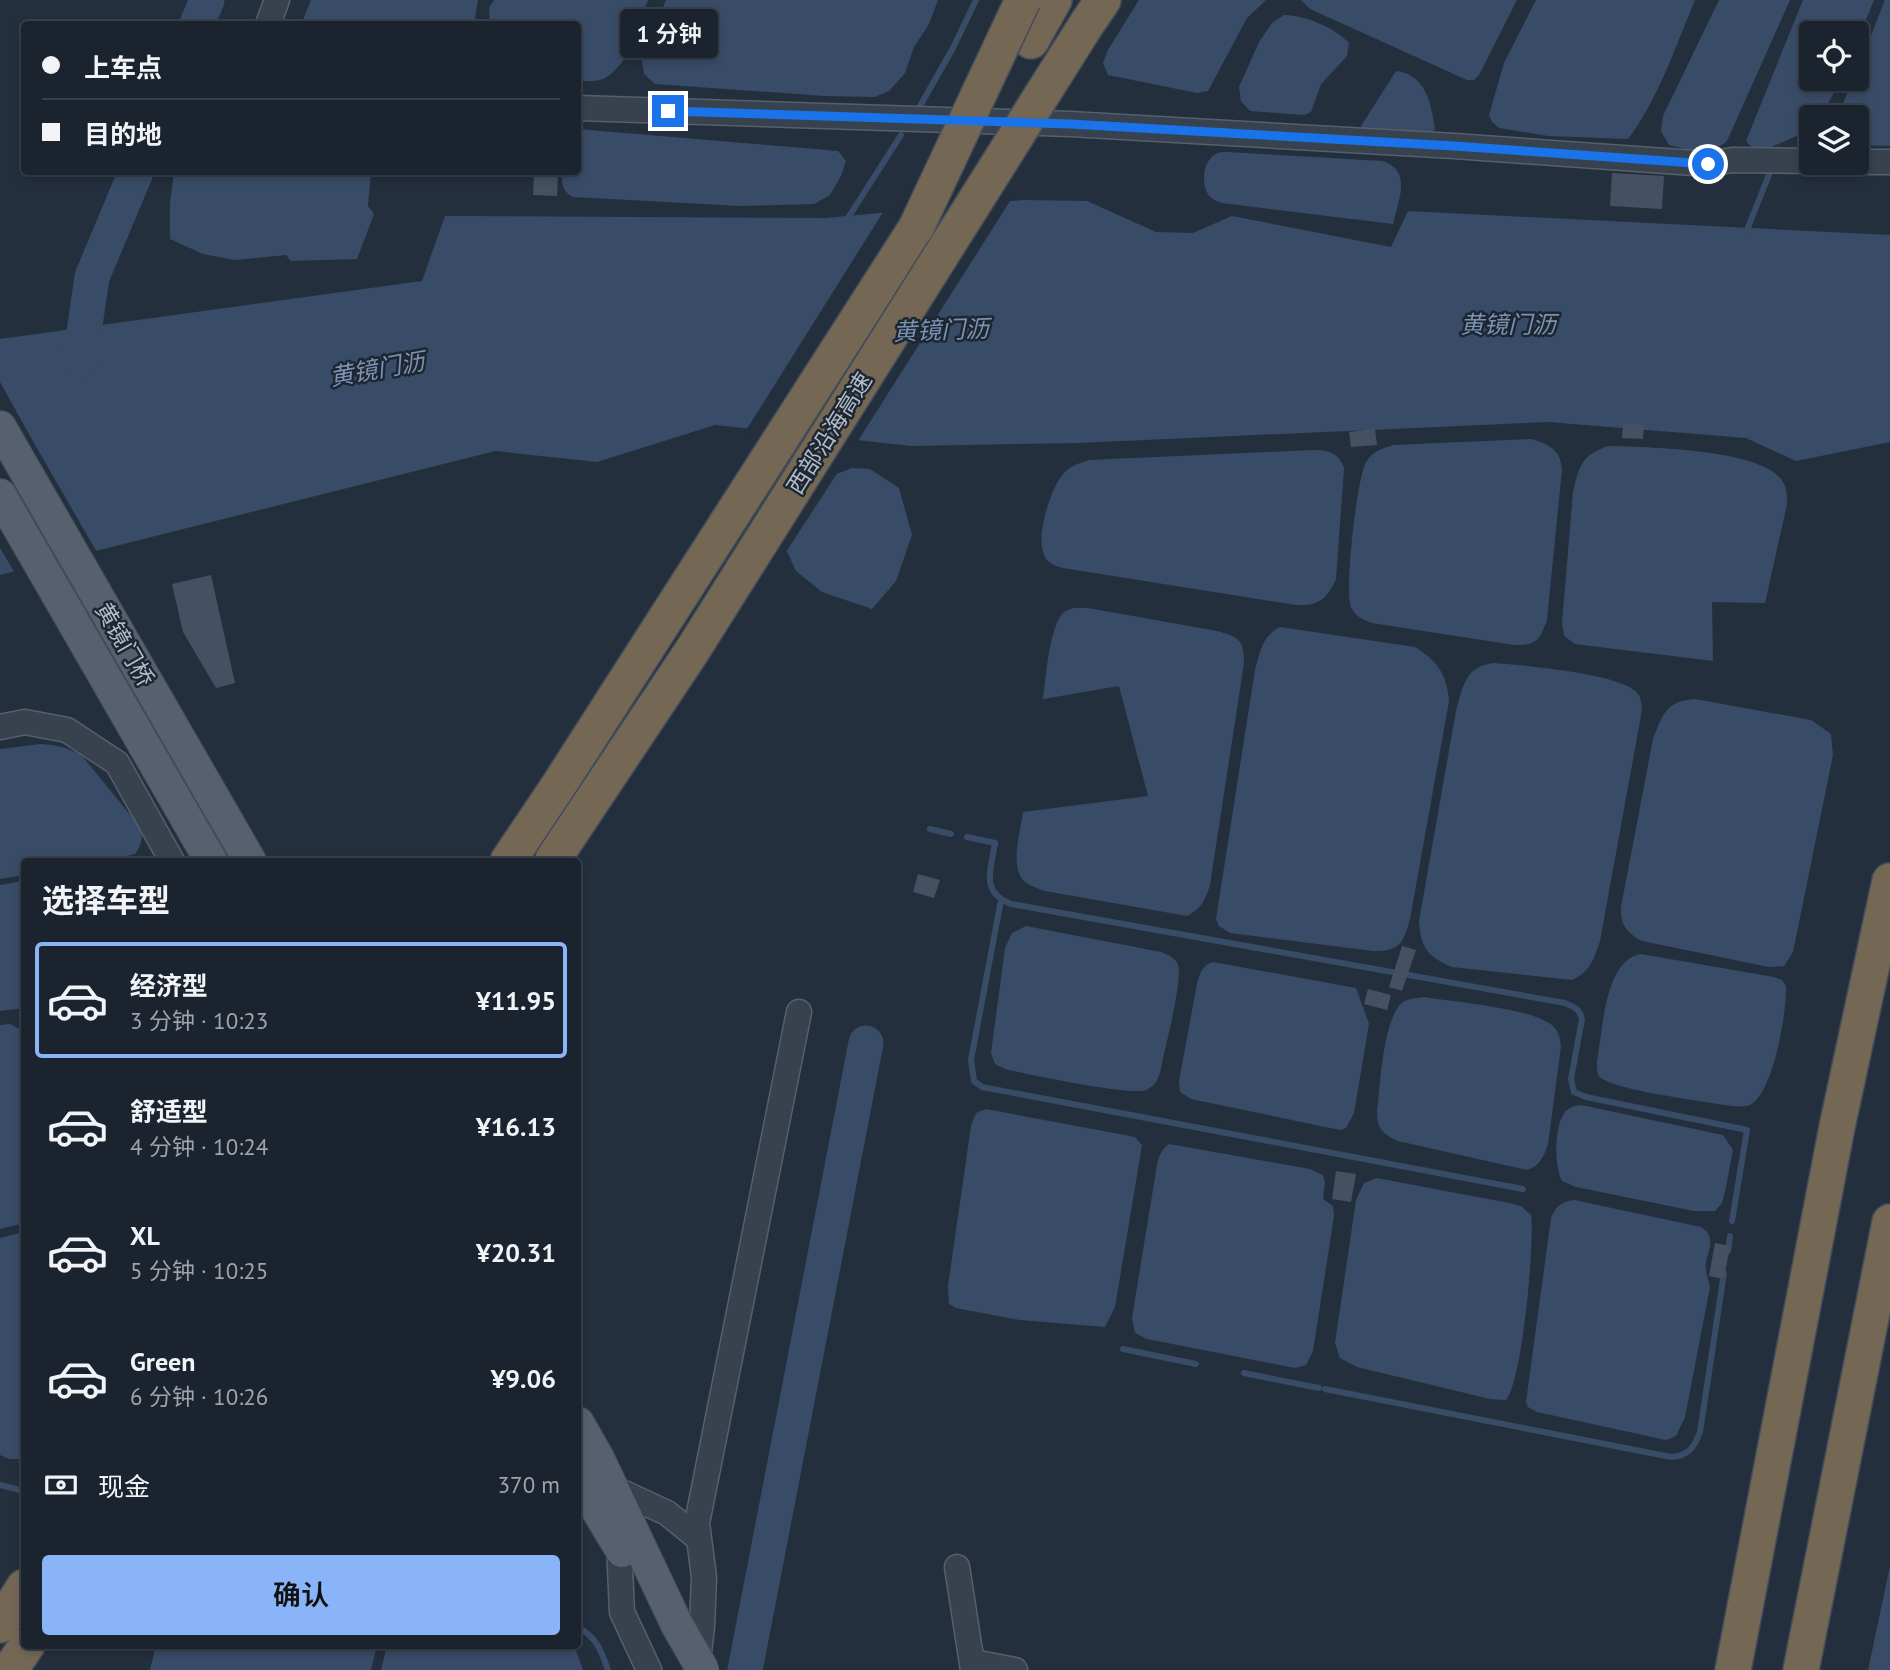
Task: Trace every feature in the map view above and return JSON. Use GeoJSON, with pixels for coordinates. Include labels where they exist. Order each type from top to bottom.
{"type":"FeatureCollection","features":[{"type":"Feature","properties":{"kind":"highway"},"geometry":{"type":"LineString","coordinates":[[916,228],[1023,0]]}},
{"type":"Feature","properties":{"kind":"highway","name":"西部沿海高速"},"geometry":{"type":"LineString","coordinates":[[510,858],[916,228],[1054,0]]}},
{"type":"Feature","properties":{"kind":"highway","name":"西部沿海高速"},"geometry":{"type":"LineString","coordinates":[[553,858],[692,651],[1096,8]]}},
{"type":"Feature","properties":{"kind":"highway"},"geometry":{"type":"LineString","coordinates":[[1733,1670],[1837,1127],[1890,881]]}},
{"type":"Feature","properties":{"kind":"highway"},"geometry":{"type":"LineString","coordinates":[[1801,1670],[1890,1222]]}},
{"type":"Feature","properties":{"kind":"highway"},"geometry":{"type":"LineString","coordinates":[[0,1625],[21,1592]]}},
{"type":"Feature","properties":{"kind":"highway"},"geometry":{"type":"LineString","coordinates":[[10,1670],[24,1649]]}},
{"type":"Feature","properties":{"kind":"main road","name":"黄镜门桥"},"geometry":{"type":"LineString","coordinates":[[0,428],[248,858]]}},
{"type":"Feature","properties":{"kind":"main road","name":"黄镜门桥"},"geometry":{"type":"LineString","coordinates":[[0,495],[209,858]]}},
{"type":"Feature","properties":{"kind":"main road"},"geometry":{"type":"LineString","coordinates":[[581,1428],[599,1460],[677,1625],[703,1670]]}},
{"type":"Feature","properties":{"kind":"main road"},"geometry":{"type":"LineString","coordinates":[[581,1483],[619,1546],[677,1625]]}},
{"type":"Feature","properties":{"kind":"street"},"geometry":{"type":"LineString","coordinates":[[269,21],[277,0]]}},
{"type":"Feature","properties":{"kind":"street"},"geometry":{"type":"LineString","coordinates":[[581,108],[1070,124],[1708,164],[1732,160],[1799,161]]}},
{"type":"Feature","properties":{"kind":"street"},"geometry":{"type":"LineString","coordinates":[[1869,162],[1890,162]]}},
{"type":"Feature","properties":{"kind":"street"},"geometry":{"type":"LineString","coordinates":[[0,727],[25,722],[67,730],[117,763],[170,858]]}},
{"type":"Feature","properties":{"kind":"street"},"geometry":{"type":"LineString","coordinates":[[697,1670],[704,1577],[697,1523],[799,1012]]}},
{"type":"Feature","properties":{"kind":"street"},"geometry":{"type":"LineString","coordinates":[[611,1487],[667,1513],[699,1539]]}},
{"type":"Feature","properties":{"kind":"street"},"geometry":{"type":"LineString","coordinates":[[619,1546],[622,1612],[649,1670]]}},
{"type":"Feature","properties":{"kind":"street"},"geometry":{"type":"LineString","coordinates":[[957,1567],[973,1666],[1015,1670]]}},
{"type":"Feature","properties":{"kind":"water"},"geometry":{"type":"Polygon","coordinates":[[[311,0],[478,0],[474,21],[302,21],[311,0]]]}},
{"type":"Feature","properties":{"kind":"water"},"geometry":{"type":"Polygon","coordinates":[[[494,0],[648,0],[632,43],[621,63],[605,78],[588,81],[581,81],[581,21],[490,21],[489,8],[494,0]]]}},
{"type":"Feature","properties":{"kind":"water"},"geometry":{"type":"Polygon","coordinates":[[[666,0],[938,0],[929,24],[914,47],[905,73],[889,91],[875,97],[655,84],[644,74],[642,61],[666,0]]]}},
{"type":"Feature","properties":{"kind":"water"},"geometry":{"type":"Polygon","coordinates":[[[1139,0],[1266,0],[1247,18],[1208,91],[1197,93],[1108,75],[1103,63],[1108,50],[1139,0]]]}},
{"type":"Feature","properties":{"kind":"water"},"geometry":{"type":"Polygon","coordinates":[[[1301,0],[1517,0],[1479,75],[1474,80],[1467,80],[1310,9],[1301,0]]]}},
{"type":"Feature","properties":{"kind":"water"},"geometry":{"type":"Polygon","coordinates":[[[1536,0],[1695,0],[1657,90],[1628,139],[1548,136],[1499,128],[1492,122],[1489,115],[1504,63],[1536,0]]]}},
{"type":"Feature","properties":{"kind":"water"},"geometry":{"type":"Polygon","coordinates":[[[1719,0],[1790,0],[1727,141],[1714,149],[1706,150],[1669,145],[1661,131],[1663,116],[1719,0]]]}},
{"type":"Feature","properties":{"kind":"water"},"geometry":{"type":"Polygon","coordinates":[[[1803,0],[1874,0],[1866,21],[1799,21],[1799,91],[1835,91],[1827,105],[1799,105],[1799,135],[1757,153],[1746,141],[1803,0]]]}},
{"type":"Feature","properties":{"kind":"water"},"geometry":{"type":"Polygon","coordinates":[[[1885,0],[1890,0],[1890,146],[1869,145],[1869,105],[1842,105],[1848,91],[1869,91],[1869,41],[1885,0]]]}},
{"type":"Feature","properties":{"kind":"water"},"geometry":{"type":"Polygon","coordinates":[[[1284,15],[1319,23],[1349,43],[1347,56],[1321,84],[1311,112],[1304,115],[1250,111],[1241,101],[1239,87],[1259,42],[1272,23],[1284,15]]]}},
{"type":"Feature","properties":{"kind":"water"},"geometry":{"type":"Polygon","coordinates":[[[1396,71],[1414,78],[1429,100],[1435,129],[1427,137],[1362,130],[1361,126],[1396,71]]]}},
{"type":"Feature","properties":{"kind":"water"},"geometry":{"type":"Polygon","coordinates":[[[581,129],[838,151],[846,161],[830,195],[814,204],[741,206],[573,197],[563,187],[562,175],[581,175],[581,129]]]}},
{"type":"Feature","properties":{"kind":"water"},"geometry":{"type":"Polygon","coordinates":[[[1227,152],[1382,161],[1392,165],[1398,171],[1401,187],[1393,224],[1222,203],[1208,194],[1204,184],[1204,172],[1212,157],[1227,152]]]}},
{"type":"Feature","properties":{"kind":"water"},"geometry":{"type":"Polygon","coordinates":[[[174,175],[371,175],[368,206],[374,214],[357,259],[291,261],[286,255],[235,260],[203,254],[170,239],[174,175]]]}},
{"type":"Feature","properties":{"kind":"water","name":"黄镜门沥"},"geometry":{"type":"Polygon","coordinates":[[[1024,200],[1087,201],[1156,232],[1193,233],[1232,216],[1391,247],[1408,211],[1890,235],[1890,442],[1796,461],[1746,438],[1548,422],[1078,443],[912,446],[715,425],[597,462],[495,451],[0,575],[0,339],[422,281],[445,216],[825,218],[1024,200]]]}},
{"type":"Feature","properties":{"kind":"water"},"geometry":{"type":"Polygon","coordinates":[[[1531,439],[1553,449],[1559,457],[1562,470],[1547,620],[1536,640],[1533,643],[1514,645],[1372,623],[1357,615],[1351,607],[1349,597],[1350,558],[1362,472],[1371,456],[1393,445],[1531,439]]]}},
{"type":"Feature","properties":{"kind":"water"},"geometry":{"type":"Polygon","coordinates":[[[1609,446],[1674,449],[1750,461],[1769,469],[1784,485],[1787,504],[1765,603],[1712,602],[1713,661],[1575,644],[1564,636],[1562,623],[1573,492],[1577,475],[1587,457],[1609,446]]]}},
{"type":"Feature","properties":{"kind":"water"},"geometry":{"type":"Polygon","coordinates":[[[1314,450],[1333,453],[1344,468],[1336,579],[1321,600],[1311,604],[1296,605],[1063,568],[1050,562],[1044,555],[1042,534],[1049,502],[1064,473],[1077,464],[1089,460],[1314,450]]]}},
{"type":"Feature","properties":{"kind":"water"},"geometry":{"type":"Polygon","coordinates":[[[852,468],[870,469],[899,488],[912,535],[896,581],[872,609],[822,592],[796,571],[784,545],[831,476],[852,468]]]}},
{"type":"Feature","properties":{"kind":"water"},"geometry":{"type":"Polygon","coordinates":[[[1074,608],[1088,608],[1217,631],[1235,638],[1243,649],[1244,663],[1210,885],[1202,903],[1187,916],[1045,891],[1026,883],[1017,866],[1023,812],[1148,796],[1119,686],[1043,699],[1055,629],[1064,612],[1074,608]]]}},
{"type":"Feature","properties":{"kind":"water"},"geometry":{"type":"Polygon","coordinates":[[[1280,627],[1415,647],[1435,663],[1446,683],[1449,701],[1410,919],[1402,940],[1389,950],[1373,951],[1230,933],[1219,926],[1216,919],[1255,670],[1265,640],[1280,627]]]}},
{"type":"Feature","properties":{"kind":"water"},"geometry":{"type":"Polygon","coordinates":[[[1493,663],[1566,671],[1607,679],[1634,690],[1640,698],[1642,710],[1600,941],[1587,969],[1572,980],[1452,967],[1431,955],[1421,938],[1419,921],[1456,711],[1463,686],[1471,673],[1493,663]]]}},
{"type":"Feature","properties":{"kind":"water"},"geometry":{"type":"Polygon","coordinates":[[[1695,699],[1811,720],[1831,734],[1833,755],[1793,952],[1784,966],[1769,967],[1642,941],[1632,935],[1623,924],[1621,907],[1653,739],[1667,710],[1685,700],[1695,699]]]}},
{"type":"Feature","properties":{"kind":"water"},"geometry":{"type":"Polygon","coordinates":[[[52,745],[63,747],[83,757],[141,828],[141,842],[135,854],[118,858],[21,858],[21,876],[0,879],[0,749],[52,745]]]}},
{"type":"Feature","properties":{"kind":"water"},"geometry":{"type":"Polygon","coordinates":[[[21,882],[21,1008],[0,1011],[0,885],[21,882]]]}},
{"type":"Feature","properties":{"kind":"water"},"geometry":{"type":"Polygon","coordinates":[[[1026,926],[1161,952],[1175,960],[1179,972],[1173,1012],[1159,1075],[1150,1088],[1136,1091],[1100,1087],[1005,1069],[995,1064],[991,1053],[1005,948],[1012,933],[1026,926]]]}},
{"type":"Feature","properties":{"kind":"water"},"geometry":{"type":"Polygon","coordinates":[[[1641,954],[1782,980],[1786,986],[1786,998],[1778,1048],[1767,1081],[1751,1105],[1731,1106],[1662,1095],[1608,1082],[1600,1077],[1597,1061],[1612,983],[1619,969],[1629,959],[1641,954]]]}},
{"type":"Feature","properties":{"kind":"water"},"geometry":{"type":"Polygon","coordinates":[[[1213,962],[1356,988],[1369,1024],[1354,1113],[1346,1128],[1340,1130],[1191,1099],[1180,1092],[1179,1081],[1197,984],[1204,967],[1213,962]]]}},
{"type":"Feature","properties":{"kind":"water"},"geometry":{"type":"Polygon","coordinates":[[[1424,997],[1511,1010],[1543,1020],[1557,1031],[1561,1046],[1548,1144],[1535,1166],[1527,1170],[1398,1141],[1382,1130],[1377,1112],[1384,1053],[1391,1022],[1403,1002],[1424,997]]]}},
{"type":"Feature","properties":{"kind":"water"},"geometry":{"type":"Polygon","coordinates":[[[10,1024],[21,1030],[21,1224],[0,1229],[0,1025],[10,1024]]]}},
{"type":"Feature","properties":{"kind":"water"},"geometry":{"type":"Polygon","coordinates":[[[1581,1105],[1723,1135],[1733,1150],[1722,1203],[1715,1211],[1694,1211],[1576,1187],[1562,1181],[1557,1156],[1561,1118],[1572,1107],[1581,1105]]]}},
{"type":"Feature","properties":{"kind":"water"},"geometry":{"type":"Polygon","coordinates":[[[986,1109],[1135,1137],[1142,1145],[1115,1307],[1105,1327],[1020,1320],[956,1308],[949,1304],[948,1286],[971,1126],[976,1113],[986,1109]]]}},
{"type":"Feature","properties":{"kind":"water"},"geometry":{"type":"Polygon","coordinates":[[[1169,1144],[1310,1169],[1323,1175],[1323,1199],[1333,1206],[1334,1216],[1313,1351],[1306,1365],[1295,1368],[1147,1339],[1135,1333],[1132,1318],[1158,1159],[1169,1144]]]}},
{"type":"Feature","properties":{"kind":"water"},"geometry":{"type":"Polygon","coordinates":[[[1377,1178],[1509,1203],[1521,1206],[1531,1215],[1529,1281],[1522,1341],[1512,1388],[1506,1400],[1490,1399],[1357,1367],[1340,1358],[1335,1343],[1356,1200],[1364,1183],[1377,1178]]]}},
{"type":"Feature","properties":{"kind":"water"},"geometry":{"type":"Polygon","coordinates":[[[1574,1200],[1701,1227],[1709,1235],[1706,1266],[1710,1287],[1685,1417],[1676,1436],[1666,1440],[1537,1412],[1528,1407],[1526,1402],[1551,1218],[1560,1205],[1574,1200]]]}},
{"type":"Feature","properties":{"kind":"water"},"geometry":{"type":"Polygon","coordinates":[[[21,1233],[21,1459],[9,1459],[0,1455],[0,1238],[21,1233]]]}},
{"type":"Feature","properties":{"kind":"water"},"geometry":{"type":"Polygon","coordinates":[[[1890,1566],[1890,1670],[1868,1670],[1890,1566]]]}},
{"type":"Feature","properties":{"kind":"water"},"geometry":{"type":"Polygon","coordinates":[[[155,1649],[376,1649],[371,1670],[150,1670],[155,1649]]]}},
{"type":"Feature","properties":{"kind":"water"},"geometry":{"type":"Polygon","coordinates":[[[386,1649],[575,1649],[583,1670],[381,1670],[386,1649]]]}},
{"type":"Feature","properties":{"kind":"pier"},"geometry":{"type":"Polygon","coordinates":[[[1012,198],[856,444],[745,432],[885,209],[1012,198]]]}},
{"type":"Feature","properties":{"kind":"pier"},"geometry":{"type":"Polygon","coordinates":[[[0,382],[98,554],[16,575],[0,548],[0,382]]]}},
{"type":"Feature","properties":{"kind":"pier"},"geometry":{"type":"Polygon","coordinates":[[[840,469],[784,555],[781,543],[828,474],[840,469]]]}},
{"type":"Feature","properties":{"kind":"building"},"geometry":{"type":"Polygon","coordinates":[[[1612,173],[1664,176],[1662,209],[1610,206],[1612,173]]]}},
{"type":"Feature","properties":{"kind":"building"},"geometry":{"type":"Polygon","coordinates":[[[534,175],[558,175],[557,196],[533,195],[534,175]]]}},
{"type":"Feature","properties":{"kind":"building"},"geometry":{"type":"Polygon","coordinates":[[[1623,423],[1644,425],[1643,439],[1622,438],[1623,423]]]}},
{"type":"Feature","properties":{"kind":"building"},"geometry":{"type":"Polygon","coordinates":[[[1375,429],[1377,445],[1351,447],[1349,432],[1375,429]]]}},
{"type":"Feature","properties":{"kind":"building"},"geometry":{"type":"Polygon","coordinates":[[[211,575],[235,683],[216,688],[183,632],[172,584],[211,575]]]}},
{"type":"Feature","properties":{"kind":"building"},"geometry":{"type":"Polygon","coordinates":[[[918,874],[940,880],[934,898],[913,892],[918,874]]]}},
{"type":"Feature","properties":{"kind":"building"},"geometry":{"type":"Polygon","coordinates":[[[1402,946],[1416,950],[1402,991],[1389,987],[1402,946]]]}},
{"type":"Feature","properties":{"kind":"building"},"geometry":{"type":"Polygon","coordinates":[[[1368,989],[1391,995],[1387,1010],[1364,1004],[1368,989]]]}},
{"type":"Feature","properties":{"kind":"building"},"geometry":{"type":"Polygon","coordinates":[[[1336,1171],[1356,1174],[1351,1202],[1332,1199],[1336,1171]]]}},
{"type":"Feature","properties":{"kind":"building"},"geometry":{"type":"Polygon","coordinates":[[[1715,1243],[1730,1246],[1724,1279],[1709,1276],[1715,1243]]]}},
{"type":"Feature","properties":{"kind":"waterway"},"geometry":{"type":"LineString","coordinates":[[198,21],[207,0]]}},
{"type":"Feature","properties":{"kind":"waterway"},"geometry":{"type":"LineString","coordinates":[[920,106],[976,0]]}},
{"type":"Feature","properties":{"kind":"waterway"},"geometry":{"type":"LineString","coordinates":[[846,221],[901,135]]}},
{"type":"Feature","properties":{"kind":"waterway"},"geometry":{"type":"LineString","coordinates":[[1745,235],[1772,167]]}},
{"type":"Feature","properties":{"kind":"waterway"},"geometry":{"type":"LineString","coordinates":[[80,360],[92,277],[135,175]]}},
{"type":"Feature","properties":{"kind":"waterway"},"geometry":{"type":"LineString","coordinates":[[930,829],[951,834]]}},
{"type":"Feature","properties":{"kind":"waterway"},"geometry":{"type":"LineString","coordinates":[[967,837],[995,843],[990,871],[991,887],[1001,899],[1011,904],[1571,1006],[1578,1011],[1582,1019],[1571,1079],[1574,1092],[1586,1097],[1747,1130],[1732,1221]]}},
{"type":"Feature","properties":{"kind":"waterway"},"geometry":{"type":"LineString","coordinates":[[1001,900],[971,1060],[974,1081],[982,1087],[1523,1189]]}},
{"type":"Feature","properties":{"kind":"waterway"},"geometry":{"type":"LineString","coordinates":[[745,1670],[866,1043]]}},
{"type":"Feature","properties":{"kind":"waterway"},"geometry":{"type":"LineString","coordinates":[[1728,1251],[1730,1236]]}},
{"type":"Feature","properties":{"kind":"waterway"},"geometry":{"type":"LineString","coordinates":[[1325,1389],[1671,1457],[1682,1455],[1693,1447],[1700,1432],[1724,1273]]}},
{"type":"Feature","properties":{"kind":"waterway"},"geometry":{"type":"LineString","coordinates":[[1123,1349],[1196,1364]]}},
{"type":"Feature","properties":{"kind":"waterway"},"geometry":{"type":"LineString","coordinates":[[1244,1373],[1319,1388]]}},
{"type":"Feature","properties":{"kind":"waterway"},"geometry":{"type":"LineString","coordinates":[[0,1485],[21,1490]]}},
{"type":"Feature","properties":{"kind":"waterway"},"geometry":{"type":"LineString","coordinates":[[581,1629],[598,1645],[608,1670]]}},
{"type":"Feature","properties":{"kind":"route"},"geometry":{"type":"LineString","coordinates":[[668,111],[1070,124],[1708,164]]}}]}
